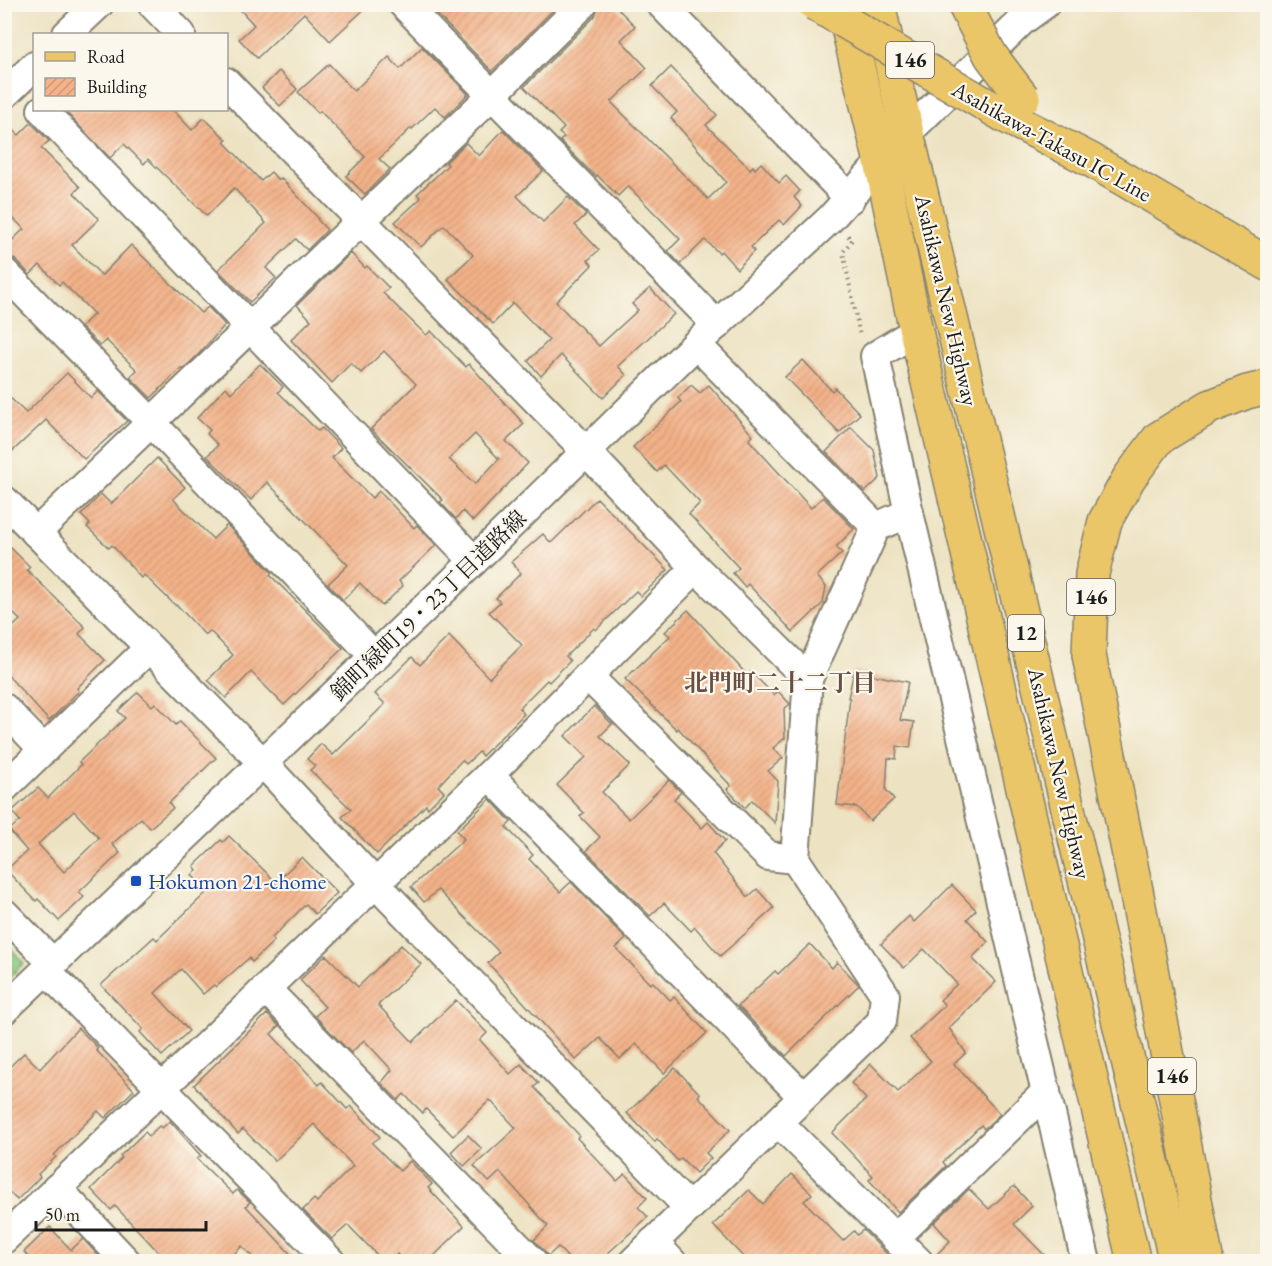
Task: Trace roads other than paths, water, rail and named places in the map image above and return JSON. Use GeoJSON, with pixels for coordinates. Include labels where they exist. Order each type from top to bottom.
{"type":"FeatureCollection","features":[{"type":"Feature","properties":{"kind":"main road","name":"Asahikawa-Takasu IC Line"},"geometry":{"type":"LineString","coordinates":[[815,4],[1014,107],[1091,160],[1268,264]]}},
{"type":"Feature","properties":{"kind":"main road","name":"146"},"geometry":{"type":"LineString","coordinates":[[833,4],[863,92]]}},
{"type":"Feature","properties":{"kind":"main road","name":"Asahikawa New Highway"},"geometry":{"type":"LineString","coordinates":[[842,4],[881,162],[916,331],[1134,1262]]}},
{"type":"Feature","properties":{"kind":"main road","name":"Asahikawa New Highway"},"geometry":{"type":"LineString","coordinates":[[878,4],[1176,1262]]}},
{"type":"Feature","properties":{"kind":"main road","name":"146"},"geometry":{"type":"LineString","coordinates":[[964,4],[1014,107]]}},
{"type":"Feature","properties":{"kind":"main road","name":"146"},"geometry":{"type":"LineString","coordinates":[[1207,1262],[1089,655],[1092,574],[1105,521],[1128,478],[1159,438],[1209,407],[1247,392],[1268,387]]}},
{"type":"Feature","properties":{"kind":"street"},"geometry":{"type":"LineString","coordinates":[[68,33],[99,4]]}},
{"type":"Feature","properties":{"kind":"street"},"geometry":{"type":"LineString","coordinates":[[152,4],[180,33]]}},
{"type":"Feature","properties":{"kind":"street"},"geometry":{"type":"LineString","coordinates":[[403,4],[717,325]]}},
{"type":"Feature","properties":{"kind":"street"},"geometry":{"type":"LineString","coordinates":[[36,532],[492,95],[583,4]]}},
{"type":"Feature","properties":{"kind":"street"},"geometry":{"type":"LineString","coordinates":[[661,4],[850,199]]}},
{"type":"Feature","properties":{"kind":"street","name":"錦町緑町19・23丁目道路線"},"geometry":{"type":"LineString","coordinates":[[4,1010],[375,657],[696,344],[850,199],[907,133],[1023,20],[1045,4]]}},
{"type":"Feature","properties":{"kind":"street"},"geometry":{"type":"LineString","coordinates":[[228,84],[586,451],[696,568],[808,679]]}},
{"type":"Feature","properties":{"kind":"street"},"geometry":{"type":"LineString","coordinates":[[43,111],[474,561]]}},
{"type":"Feature","properties":{"kind":"street"},"geometry":{"type":"LineString","coordinates":[[4,272],[375,657]]}},
{"type":"Feature","properties":{"kind":"street"},"geometry":{"type":"LineString","coordinates":[[916,331],[875,357],[909,513],[1086,1262]]}},
{"type":"Feature","properties":{"kind":"street"},"geometry":{"type":"LineString","coordinates":[[696,344],[876,527]]}},
{"type":"Feature","properties":{"kind":"street"},"geometry":{"type":"LineString","coordinates":[[4,500],[263,763],[375,883],[689,1208]]}},
{"type":"Feature","properties":{"kind":"street"},"geometry":{"type":"LineString","coordinates":[[653,1255],[689,1208],[882,1021],[885,995],[795,859],[808,679],[876,527],[909,513]]}},
{"type":"Feature","properties":{"kind":"street"},"geometry":{"type":"LineString","coordinates":[[4,1239],[489,776],[696,568]]}},
{"type":"Feature","properties":{"kind":"street"},"geometry":{"type":"LineString","coordinates":[[4,788],[149,648]]}},
{"type":"Feature","properties":{"kind":"street"},"geometry":{"type":"LineString","coordinates":[[588,676],[768,856],[795,859]]}},
{"type":"Feature","properties":{"kind":"street"},"geometry":{"type":"LineString","coordinates":[[4,708],[44,750]]}},
{"type":"Feature","properties":{"kind":"street"},"geometry":{"type":"LineString","coordinates":[[489,776],[803,1097]]}},
{"type":"Feature","properties":{"kind":"street"},"geometry":{"type":"LineString","coordinates":[[4,913],[49,966],[162,1087],[331,1262]]}},
{"type":"Feature","properties":{"kind":"street"},"geometry":{"type":"LineString","coordinates":[[266,988],[533,1262]]}},
{"type":"Feature","properties":{"kind":"street"},"geometry":{"type":"LineString","coordinates":[[895,1238],[1046,1092]]}},
{"type":"Feature","properties":{"kind":"street"},"geometry":{"type":"LineString","coordinates":[[779,1123],[919,1262]]}},
{"type":"Feature","properties":{"kind":"street"},"geometry":{"type":"LineString","coordinates":[[57,1188],[127,1262]]}},
{"type":"Feature","properties":{"kind":"place","name":"Hokumon 21-chome"},"geometry":{"type":"Point","coordinates":[136,881]}},
{"type":"Feature","properties":{"kind":"district","name":"北門町二十二丁目"},"geometry":{"type":"Point","coordinates":[780,683]}}]}
